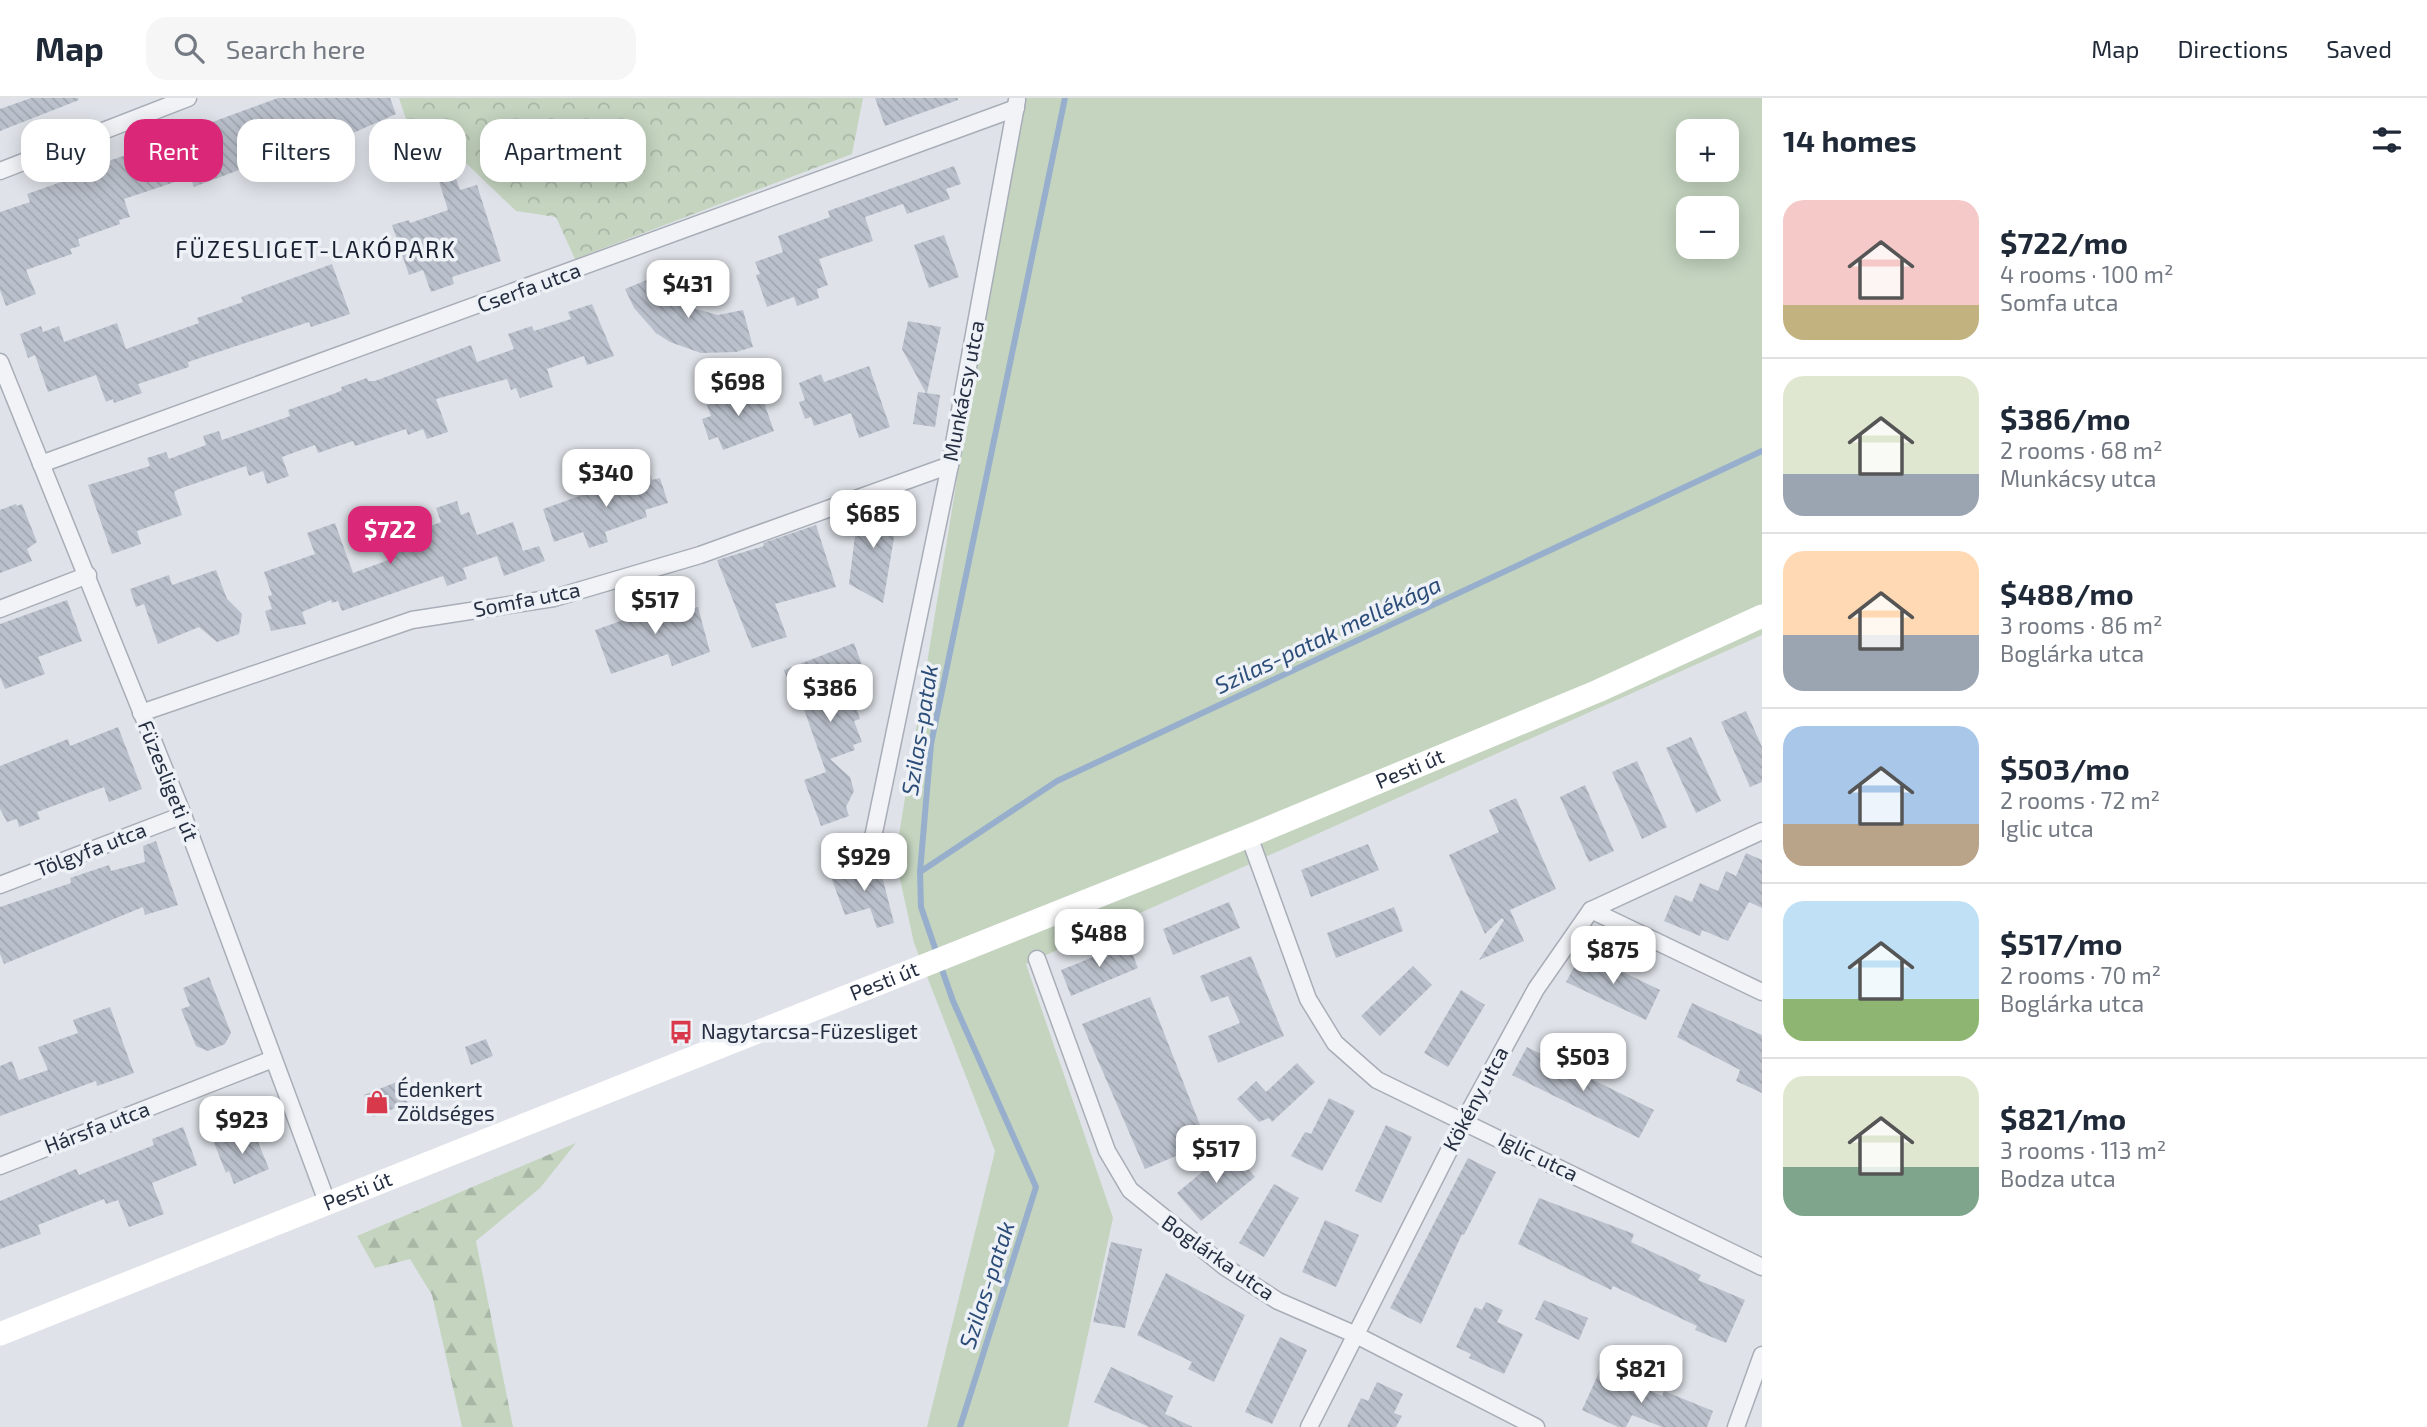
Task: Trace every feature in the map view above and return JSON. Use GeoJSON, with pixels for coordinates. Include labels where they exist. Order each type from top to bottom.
{"type":"FeatureCollection","features":[{"type":"Feature","properties":{"kind":"main road","name":"Pesti út"},"geometry":{"type":"LineString","coordinates":[[0,1334],[1249,836],[1598,691],[1762,616]]}},
{"type":"Feature","properties":{"kind":"street"},"geometry":{"type":"LineString","coordinates":[[0,172],[188,98]]}},
{"type":"Feature","properties":{"kind":"street","name":"Cserfa utca"},"geometry":{"type":"LineString","coordinates":[[41,464],[1017,103]]}},
{"type":"Feature","properties":{"kind":"street","name":"Munkácsy utca"},"geometry":{"type":"LineString","coordinates":[[872,847],[950,465],[1017,103]]}},
{"type":"Feature","properties":{"kind":"street","name":"Füzesligeti út"},"geometry":{"type":"LineString","coordinates":[[0,362],[183,816],[327,1202]]}},
{"type":"Feature","properties":{"kind":"street","name":"Somfa utca"},"geometry":{"type":"LineString","coordinates":[[141,713],[412,620],[554,598],[700,555],[950,465]]}},
{"type":"Feature","properties":{"kind":"street"},"geometry":{"type":"LineString","coordinates":[[0,609],[88,575]]}},
{"type":"Feature","properties":{"kind":"street","name":"Tölgyfa utca"},"geometry":{"type":"LineString","coordinates":[[0,885],[183,816]]}},
{"type":"Feature","properties":{"kind":"street"},"geometry":{"type":"LineString","coordinates":[[1591,910],[1762,831]]}},
{"type":"Feature","properties":{"kind":"street","name":"Iglic utca"},"geometry":{"type":"LineString","coordinates":[[1249,836],[1308,999],[1335,1043],[1377,1080],[1762,1267]]}},
{"type":"Feature","properties":{"kind":"street"},"geometry":{"type":"LineString","coordinates":[[1591,910],[1762,992]]}},
{"type":"Feature","properties":{"kind":"street","name":"Kökény utca"},"geometry":{"type":"LineString","coordinates":[[1309,1427],[1464,1121],[1536,989],[1591,910]]}},
{"type":"Feature","properties":{"kind":"street","name":"Boglárka utca"},"geometry":{"type":"LineString","coordinates":[[1037,959],[1107,1151],[1130,1190],[1164,1221],[1278,1301],[1354,1334],[1536,1427]]}},
{"type":"Feature","properties":{"kind":"street","name":"Hársfa utca"},"geometry":{"type":"LineString","coordinates":[[0,1166],[273,1059]]}},
{"type":"Feature","properties":{"kind":"street"},"geometry":{"type":"LineString","coordinates":[[1735,1427],[1762,1355]]}},
{"type":"Feature","properties":{"kind":"green space"},"geometry":{"type":"Polygon","coordinates":[[[399,98],[863,98],[852,154],[575,259],[556,217],[516,211],[486,182],[646,182],[646,119],[480,119],[480,177],[466,163],[466,119],[406,119],[399,98]]]}},
{"type":"Feature","properties":{"kind":"green space"},"geometry":{"type":"Polygon","coordinates":[[[1019,98],[1762,98],[1762,635],[1026,964],[1113,1218],[1068,1427],[927,1427],[995,1151],[914,943],[900,879],[899,835],[1019,98]]]}},
{"type":"Feature","properties":{"kind":"green space"},"geometry":{"type":"Polygon","coordinates":[[[576,1143],[540,1188],[476,1241],[513,1427],[462,1427],[432,1295],[410,1259],[375,1268],[357,1236],[576,1143]]]}},
{"type":"Feature","properties":{"kind":"building"},"geometry":{"type":"Polygon","coordinates":[[[31,98],[79,100],[31,119],[21,119],[21,123],[0,131],[0,109],[31,98]]]}},
{"type":"Feature","properties":{"kind":"building"},"geometry":{"type":"Polygon","coordinates":[[[278,98],[390,98],[396,114],[385,119],[369,119],[369,126],[355,132],[355,119],[237,119],[237,171],[223,176],[223,119],[221,119],[278,98]]]}},
{"type":"Feature","properties":{"kind":"building"},"geometry":{"type":"Polygon","coordinates":[[[875,98],[958,98],[958,100],[885,126],[875,98]]]}},
{"type":"Feature","properties":{"kind":"building"},"geometry":{"type":"Polygon","coordinates":[[[124,156],[124,182],[175,182],[124,199],[130,217],[119,220],[120,224],[78,239],[80,246],[70,249],[72,254],[26,270],[36,294],[6,306],[0,290],[0,212],[30,202],[27,194],[61,182],[110,182],[110,160],[124,156]]]}},
{"type":"Feature","properties":{"kind":"building"},"geometry":{"type":"Polygon","coordinates":[[[954,166],[961,184],[946,189],[950,199],[907,214],[903,204],[865,217],[873,241],[819,259],[828,285],[817,289],[819,298],[797,306],[794,297],[767,307],[756,275],[760,274],[755,262],[783,252],[778,236],[830,217],[828,211],[954,166]]]}},
{"type":"Feature","properties":{"kind":"building"},"geometry":{"type":"Polygon","coordinates":[[[192,182],[207,182],[194,187],[192,182]]]}},
{"type":"Feature","properties":{"kind":"building"},"geometry":{"type":"Polygon","coordinates":[[[439,182],[457,182],[460,190],[477,185],[501,261],[452,277],[454,284],[431,292],[423,270],[409,275],[392,225],[409,220],[410,223],[448,210],[439,182]]]}},
{"type":"Feature","properties":{"kind":"building"},"geometry":{"type":"Polygon","coordinates":[[[944,235],[959,277],[929,288],[914,245],[944,235]]]}},
{"type":"Feature","properties":{"kind":"building"},"geometry":{"type":"Polygon","coordinates":[[[332,264],[350,314],[311,327],[309,322],[188,362],[189,367],[138,384],[142,393],[114,403],[113,399],[106,402],[96,375],[48,392],[35,355],[28,358],[20,334],[41,326],[43,332],[59,326],[64,342],[117,323],[126,349],[199,323],[197,318],[243,302],[241,297],[332,264]]]}},
{"type":"Feature","properties":{"kind":"building"},"geometry":{"type":"Polygon","coordinates":[[[661,274],[674,295],[689,307],[718,315],[743,310],[753,347],[736,352],[701,353],[670,342],[656,333],[634,308],[625,289],[661,274]]]}},
{"type":"Feature","properties":{"kind":"building"},"geometry":{"type":"Polygon","coordinates":[[[592,304],[614,356],[587,365],[584,356],[547,369],[553,387],[520,398],[516,388],[511,390],[507,379],[436,399],[448,432],[427,439],[423,429],[408,435],[406,429],[355,446],[353,441],[318,453],[315,445],[282,457],[289,476],[267,484],[263,471],[249,476],[246,466],[179,489],[174,492],[182,515],[137,531],[141,544],[112,554],[88,485],[150,466],[147,458],[166,452],[169,459],[206,445],[203,436],[219,431],[222,440],[290,416],[288,410],[336,393],[342,390],[341,387],[367,378],[368,381],[375,381],[471,345],[477,362],[514,349],[508,334],[532,326],[534,331],[571,319],[568,312],[592,304]]]}},
{"type":"Feature","properties":{"kind":"building"},"geometry":{"type":"Polygon","coordinates":[[[908,321],[941,327],[927,393],[940,395],[935,427],[913,424],[918,392],[926,393],[902,349],[908,321]]]}},
{"type":"Feature","properties":{"kind":"building"},"geometry":{"type":"Polygon","coordinates":[[[869,366],[890,427],[859,438],[851,413],[814,426],[811,417],[805,419],[799,402],[805,400],[799,383],[821,374],[824,382],[869,366]]]}},
{"type":"Feature","properties":{"kind":"building"},"geometry":{"type":"Polygon","coordinates":[[[757,383],[774,431],[723,450],[718,437],[709,440],[702,419],[711,416],[707,405],[724,399],[722,395],[757,383]]]}},
{"type":"Feature","properties":{"kind":"building"},"geometry":{"type":"Polygon","coordinates":[[[648,468],[652,480],[660,478],[668,503],[645,510],[647,517],[605,532],[608,542],[589,548],[583,532],[554,542],[543,509],[627,479],[626,476],[648,468]]]}},
{"type":"Feature","properties":{"kind":"building"},"geometry":{"type":"Polygon","coordinates":[[[457,501],[461,515],[469,512],[477,535],[513,522],[523,551],[539,546],[545,561],[504,576],[497,556],[463,568],[467,579],[447,586],[443,576],[342,611],[338,601],[332,603],[331,600],[302,612],[306,624],[271,631],[265,611],[272,609],[268,596],[272,595],[264,572],[315,554],[307,533],[335,523],[353,573],[391,559],[385,543],[441,522],[436,508],[457,501]]]}},
{"type":"Feature","properties":{"kind":"building"},"geometry":{"type":"Polygon","coordinates":[[[22,504],[37,542],[27,549],[32,561],[0,573],[0,510],[22,504]]]}},
{"type":"Feature","properties":{"kind":"building"},"geometry":{"type":"Polygon","coordinates":[[[877,504],[899,508],[883,603],[849,584],[858,512],[877,504]]]}},
{"type":"Feature","properties":{"kind":"building"},"geometry":{"type":"Polygon","coordinates":[[[816,525],[836,587],[775,604],[787,637],[752,648],[717,560],[764,546],[763,543],[816,525]]]}},
{"type":"Feature","properties":{"kind":"building"},"geometry":{"type":"Polygon","coordinates":[[[216,570],[227,599],[242,614],[239,634],[217,642],[199,627],[158,644],[144,604],[136,607],[130,589],[169,575],[172,585],[216,570]]]}},
{"type":"Feature","properties":{"kind":"building"},"geometry":{"type":"Polygon","coordinates":[[[680,592],[686,611],[698,607],[710,652],[672,666],[668,654],[611,674],[595,630],[652,610],[649,602],[680,592]]]}},
{"type":"Feature","properties":{"kind":"building"},"geometry":{"type":"Polygon","coordinates":[[[67,600],[82,641],[38,657],[45,674],[5,689],[0,677],[0,624],[67,600]]]}},
{"type":"Feature","properties":{"kind":"building"},"geometry":{"type":"Polygon","coordinates":[[[854,643],[866,676],[847,682],[860,719],[854,721],[862,742],[853,745],[855,750],[830,759],[850,777],[854,791],[846,807],[849,816],[821,826],[804,780],[826,772],[800,698],[795,699],[784,670],[854,643]]]}},
{"type":"Feature","properties":{"kind":"building"},"geometry":{"type":"Polygon","coordinates":[[[1746,711],[1762,747],[1762,782],[1750,787],[1721,722],[1746,711]]]}},
{"type":"Feature","properties":{"kind":"building"},"geometry":{"type":"Polygon","coordinates":[[[118,727],[142,789],[109,802],[104,787],[37,812],[40,819],[19,827],[17,819],[7,822],[0,809],[0,766],[68,739],[70,746],[118,727]]]}},
{"type":"Feature","properties":{"kind":"building"},"geometry":{"type":"Polygon","coordinates":[[[1691,737],[1721,801],[1696,813],[1666,748],[1691,737]]]}},
{"type":"Feature","properties":{"kind":"building"},"geometry":{"type":"Polygon","coordinates":[[[1637,761],[1667,827],[1642,839],[1612,772],[1637,761]]]}},
{"type":"Feature","properties":{"kind":"building"},"geometry":{"type":"Polygon","coordinates":[[[1585,785],[1614,851],[1589,862],[1560,797],[1585,785]]]}},
{"type":"Feature","properties":{"kind":"building"},"geometry":{"type":"Polygon","coordinates":[[[1516,798],[1556,889],[1510,910],[1524,941],[1479,960],[1504,920],[1502,918],[1485,934],[1449,855],[1499,832],[1489,810],[1516,798]]]}},
{"type":"Feature","properties":{"kind":"building"},"geometry":{"type":"Polygon","coordinates":[[[156,841],[178,905],[145,915],[143,907],[4,964],[0,954],[0,907],[71,883],[70,878],[109,865],[111,871],[145,862],[143,846],[156,841]]]}},
{"type":"Feature","properties":{"kind":"building"},"geometry":{"type":"Polygon","coordinates":[[[1368,844],[1379,870],[1311,897],[1301,870],[1368,844]]]}},
{"type":"Feature","properties":{"kind":"building"},"geometry":{"type":"Polygon","coordinates":[[[1746,853],[1762,860],[1762,908],[1749,902],[1728,941],[1702,930],[1700,936],[1664,921],[1675,895],[1692,902],[1700,883],[1718,891],[1726,871],[1736,876],[1746,853]]]}},
{"type":"Feature","properties":{"kind":"building"},"geometry":{"type":"Polygon","coordinates":[[[878,860],[894,923],[877,928],[870,908],[845,915],[831,877],[878,860]]]}},
{"type":"Feature","properties":{"kind":"building"},"geometry":{"type":"Polygon","coordinates":[[[1229,902],[1240,928],[1173,955],[1163,929],[1229,902]]]}},
{"type":"Feature","properties":{"kind":"building"},"geometry":{"type":"Polygon","coordinates":[[[1394,907],[1403,931],[1336,958],[1327,933],[1394,907]]]}},
{"type":"Feature","properties":{"kind":"building"},"geometry":{"type":"Polygon","coordinates":[[[1128,943],[1138,968],[1071,996],[1061,970],[1128,943]]]}},
{"type":"Feature","properties":{"kind":"building"},"geometry":{"type":"Polygon","coordinates":[[[1582,952],[1660,990],[1646,1020],[1566,982],[1582,952]]]}},
{"type":"Feature","properties":{"kind":"building"},"geometry":{"type":"Polygon","coordinates":[[[1251,956],[1284,1036],[1218,1063],[1208,1036],[1240,1023],[1228,996],[1211,1002],[1200,976],[1251,956]]]}},
{"type":"Feature","properties":{"kind":"building"},"geometry":{"type":"Polygon","coordinates":[[[1413,966],[1432,985],[1380,1036],[1361,1016],[1413,966]]]}},
{"type":"Feature","properties":{"kind":"building"},"geometry":{"type":"Polygon","coordinates":[[[209,977],[231,1033],[225,1044],[208,1051],[196,1046],[181,1009],[190,1006],[183,988],[209,977]]]}},
{"type":"Feature","properties":{"kind":"building"},"geometry":{"type":"Polygon","coordinates":[[[1461,990],[1485,1005],[1448,1067],[1424,1053],[1461,990]]]}},
{"type":"Feature","properties":{"kind":"building"},"geometry":{"type":"Polygon","coordinates":[[[1150,997],[1207,1143],[1145,1169],[1082,1024],[1150,997]]]}},
{"type":"Feature","properties":{"kind":"building"},"geometry":{"type":"Polygon","coordinates":[[[1692,1003],[1762,1035],[1762,1093],[1736,1081],[1740,1070],[1677,1037],[1692,1003]]]}},
{"type":"Feature","properties":{"kind":"building"},"geometry":{"type":"Polygon","coordinates":[[[110,1007],[134,1073],[97,1086],[96,1081],[0,1116],[0,1066],[12,1061],[19,1080],[48,1070],[38,1047],[78,1033],[73,1020],[110,1007]]]}},
{"type":"Feature","properties":{"kind":"building"},"geometry":{"type":"Polygon","coordinates":[[[486,1039],[493,1056],[471,1065],[465,1047],[486,1039]]]}},
{"type":"Feature","properties":{"kind":"building"},"geometry":{"type":"Polygon","coordinates":[[[1527,1047],[1654,1110],[1639,1138],[1512,1075],[1527,1047]]]}},
{"type":"Feature","properties":{"kind":"building"},"geometry":{"type":"Polygon","coordinates":[[[1297,1063],[1315,1082],[1272,1122],[1269,1118],[1259,1122],[1237,1099],[1256,1081],[1266,1092],[1297,1063]]]}},
{"type":"Feature","properties":{"kind":"building"},"geometry":{"type":"Polygon","coordinates":[[[399,1081],[408,1103],[373,1117],[364,1095],[399,1081]]]}},
{"type":"Feature","properties":{"kind":"building"},"geometry":{"type":"Polygon","coordinates":[[[1329,1098],[1355,1111],[1322,1171],[1291,1156],[1305,1132],[1311,1134],[1329,1098]]]}},
{"type":"Feature","properties":{"kind":"building"},"geometry":{"type":"Polygon","coordinates":[[[1386,1125],[1412,1137],[1381,1203],[1355,1191],[1386,1125]]]}},
{"type":"Feature","properties":{"kind":"building"},"geometry":{"type":"Polygon","coordinates":[[[183,1127],[197,1165],[152,1183],[164,1214],[129,1227],[118,1200],[106,1204],[104,1199],[38,1225],[41,1234],[0,1249],[0,1201],[76,1169],[79,1175],[154,1145],[152,1139],[183,1127]]]}},
{"type":"Feature","properties":{"kind":"building"},"geometry":{"type":"Polygon","coordinates":[[[252,1127],[269,1169],[234,1184],[229,1171],[226,1173],[214,1143],[252,1127]]]}},
{"type":"Feature","properties":{"kind":"building"},"geometry":{"type":"Polygon","coordinates":[[[1227,1151],[1233,1151],[1255,1177],[1201,1221],[1177,1193],[1227,1151]]]}},
{"type":"Feature","properties":{"kind":"building"},"geometry":{"type":"Polygon","coordinates":[[[1468,1158],[1496,1172],[1464,1235],[1462,1234],[1421,1324],[1390,1308],[1468,1158]]]}},
{"type":"Feature","properties":{"kind":"building"},"geometry":{"type":"Polygon","coordinates":[[[1274,1184],[1299,1198],[1264,1257],[1239,1243],[1274,1184]]]}},
{"type":"Feature","properties":{"kind":"building"},"geometry":{"type":"Polygon","coordinates":[[[1539,1198],[1634,1234],[1631,1242],[1701,1275],[1698,1280],[1745,1300],[1726,1343],[1695,1330],[1697,1326],[1613,1286],[1611,1290],[1518,1244],[1539,1198]]]}},
{"type":"Feature","properties":{"kind":"building"},"geometry":{"type":"Polygon","coordinates":[[[1325,1220],[1359,1235],[1336,1287],[1302,1272],[1325,1220]]]}},
{"type":"Feature","properties":{"kind":"building"},"geometry":{"type":"Polygon","coordinates":[[[1111,1242],[1142,1249],[1125,1328],[1093,1322],[1111,1242]]]}},
{"type":"Feature","properties":{"kind":"building"},"geometry":{"type":"Polygon","coordinates":[[[1166,1273],[1245,1315],[1214,1382],[1188,1369],[1192,1362],[1137,1335],[1166,1273]]]}},
{"type":"Feature","properties":{"kind":"building"},"geometry":{"type":"Polygon","coordinates":[[[1544,1300],[1588,1318],[1579,1340],[1535,1319],[1544,1300]]]}},
{"type":"Feature","properties":{"kind":"building"},"geometry":{"type":"Polygon","coordinates":[[[1486,1302],[1503,1310],[1497,1322],[1523,1334],[1504,1374],[1469,1358],[1471,1354],[1456,1347],[1475,1307],[1482,1310],[1486,1302]]]}},
{"type":"Feature","properties":{"kind":"building"},"geometry":{"type":"Polygon","coordinates":[[[1280,1337],[1307,1350],[1272,1424],[1245,1412],[1280,1337]]]}},
{"type":"Feature","properties":{"kind":"building"},"geometry":{"type":"Polygon","coordinates":[[[1111,1367],[1173,1396],[1165,1414],[1193,1427],[1149,1427],[1094,1402],[1111,1367]]]}},
{"type":"Feature","properties":{"kind":"building"},"geometry":{"type":"Polygon","coordinates":[[[1601,1368],[1662,1396],[1664,1391],[1713,1411],[1707,1427],[1662,1427],[1632,1415],[1626,1427],[1618,1427],[1582,1410],[1601,1368]]]}},
{"type":"Feature","properties":{"kind":"building"},"geometry":{"type":"Polygon","coordinates":[[[1377,1382],[1403,1394],[1394,1413],[1402,1416],[1396,1427],[1347,1427],[1361,1398],[1368,1401],[1377,1382]]]}},
{"type":"Feature","properties":{"kind":"waterway","name":"Szilas-patak"},"geometry":{"type":"LineString","coordinates":[[937,954],[921,907],[920,872],[931,744],[1065,98]]}},
{"type":"Feature","properties":{"kind":"waterway","name":"Szilas-patak mellékága"},"geometry":{"type":"LineString","coordinates":[[920,872],[1057,781],[1762,451]]}},
{"type":"Feature","properties":{"kind":"waterway","name":"Szilas-patak"},"geometry":{"type":"LineString","coordinates":[[940,964],[953,1001],[1036,1187],[960,1427]]}},
{"type":"Feature","properties":{"kind":"place","name":"Nagytarcsa-Füzesliget"},"geometry":{"type":"Point","coordinates":[681,1032]}},
{"type":"Feature","properties":{"kind":"place","name":"Édenkert Zöldséges"},"geometry":{"type":"Point","coordinates":[377,1102]}},
{"type":"Feature","properties":{"kind":"district","name":"FÜZESLIGET-LAKÓPARK"},"geometry":{"type":"Point","coordinates":[316,250]}}]}
